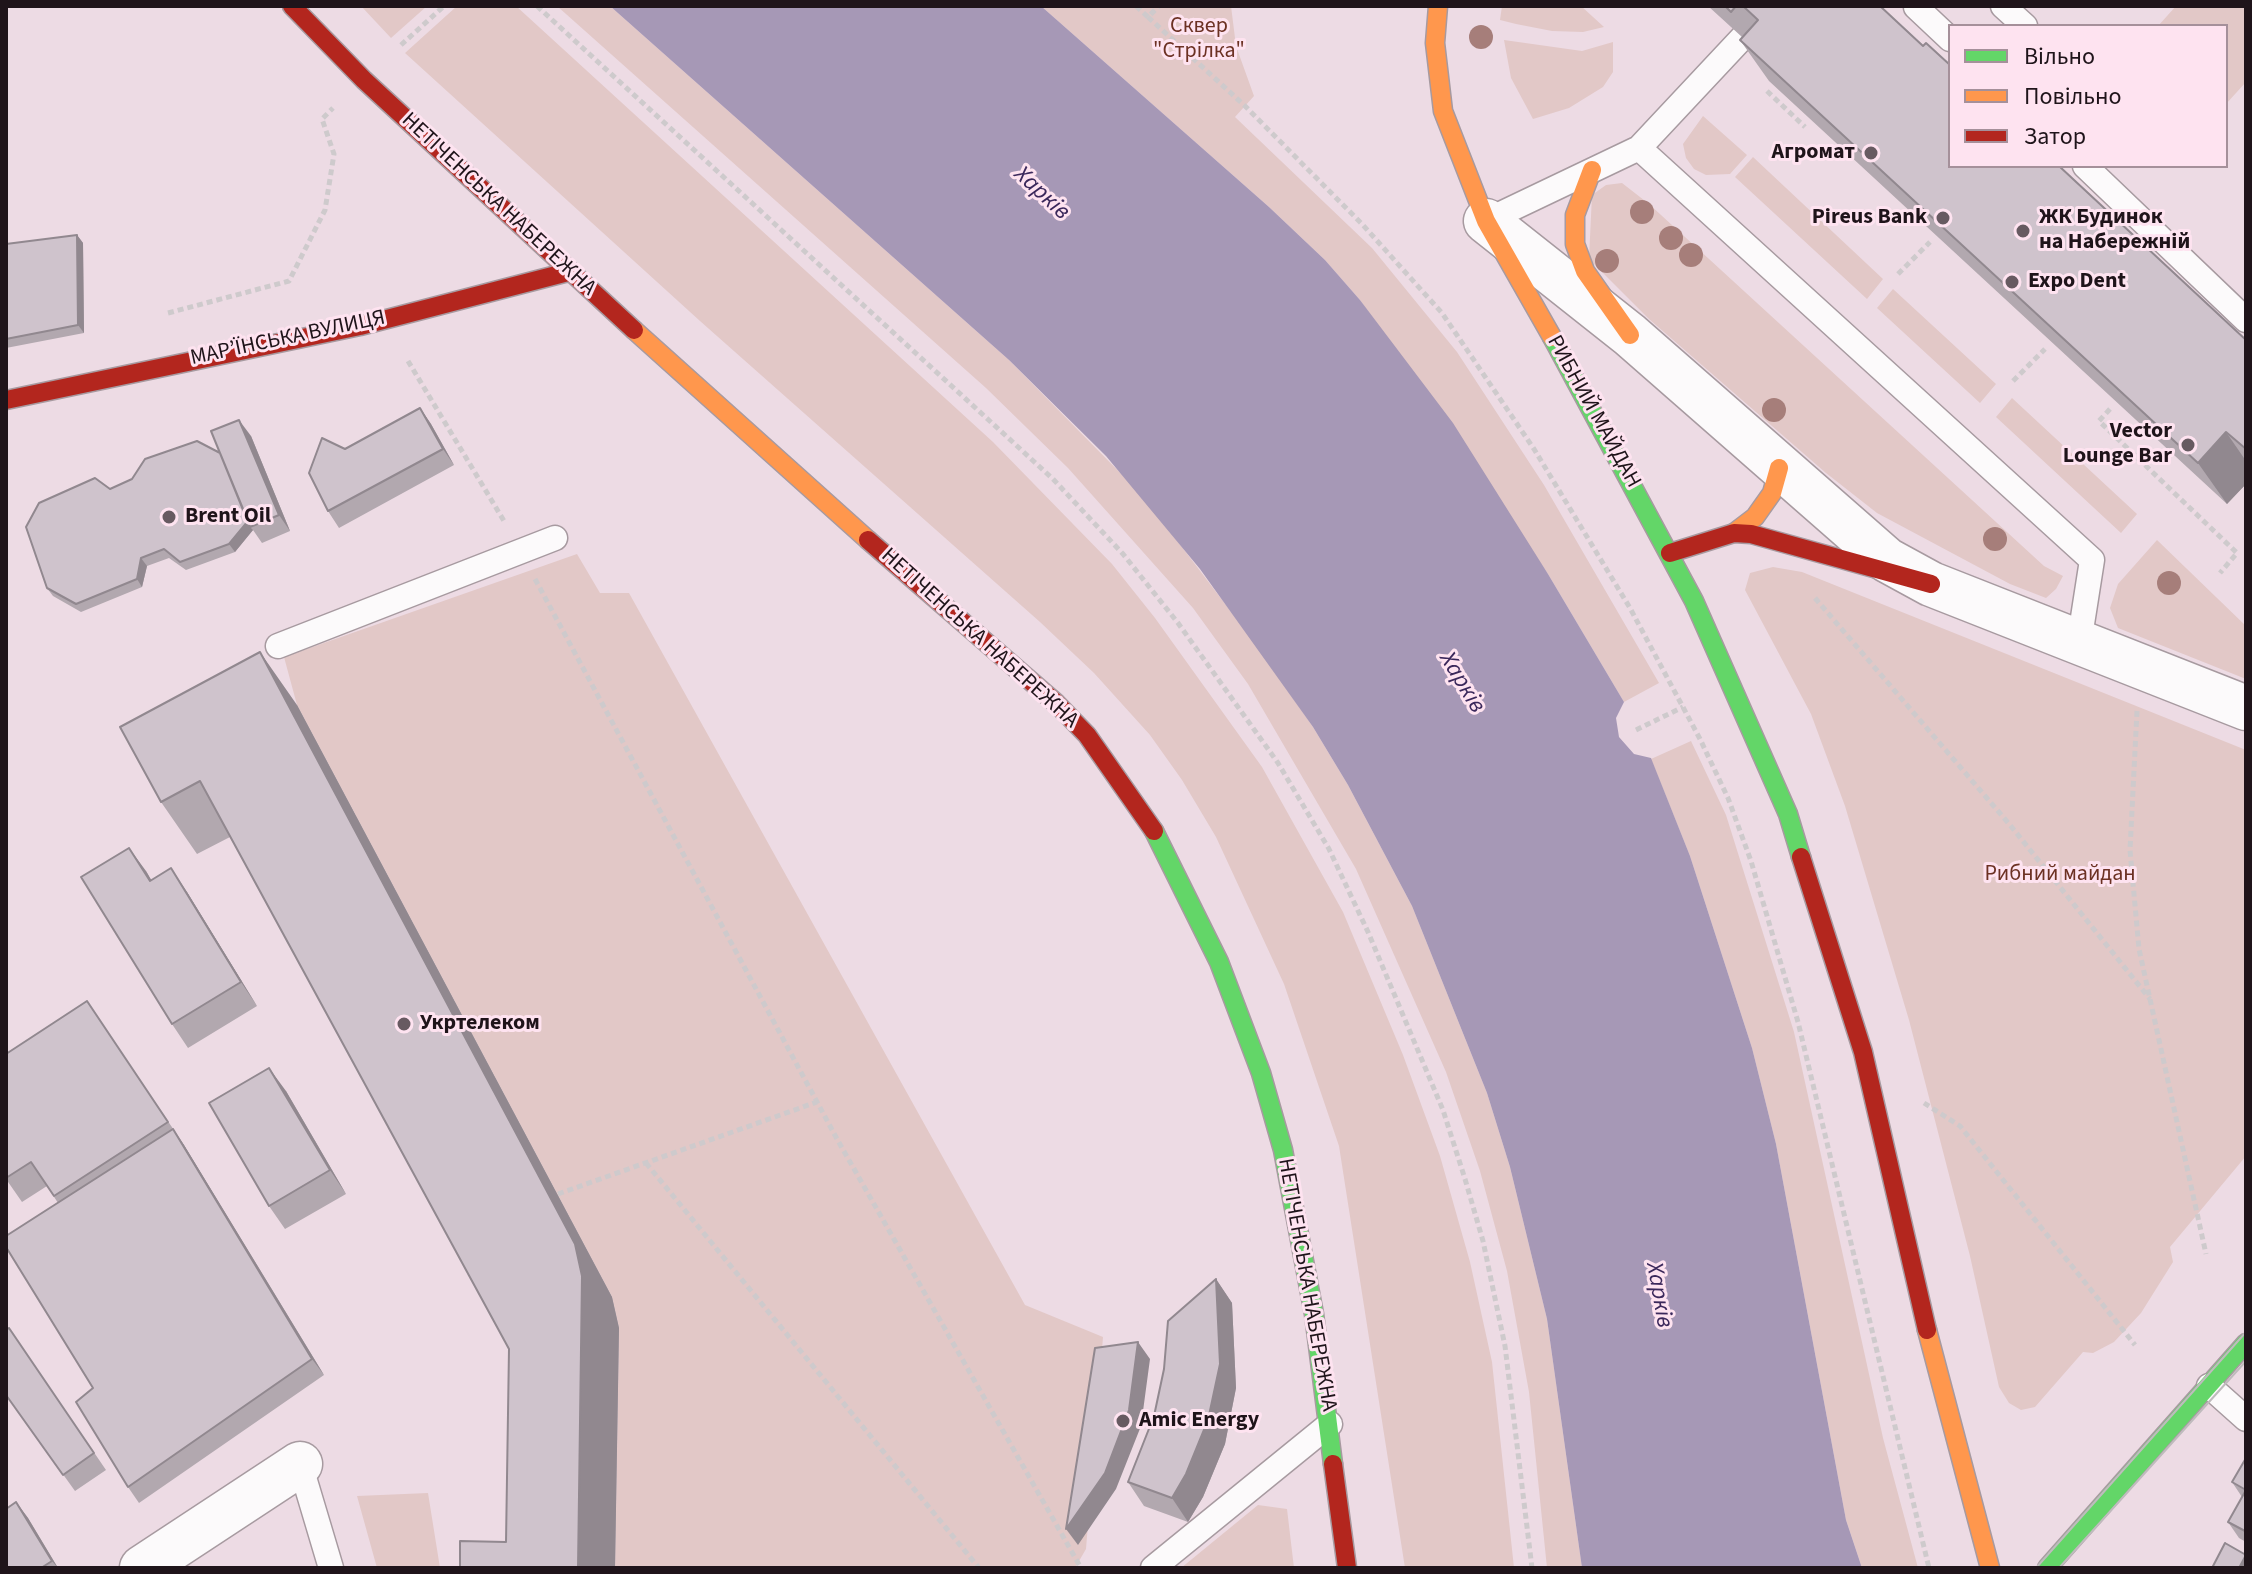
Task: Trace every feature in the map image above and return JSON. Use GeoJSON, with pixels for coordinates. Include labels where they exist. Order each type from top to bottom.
{"type":"FeatureCollection","features":[{"type":"Feature","properties":{"kind":"main road","name":"НЕТІЧЕНСЬКА НАБЕРЕЖНА"},"geometry":{"type":"LineString","coordinates":[[292,6],[364,80],[568,272],[771,457],[1056,703],[1087,735],[1141,809],[1202,922],[1261,1073],[1293,1188],[1330,1424],[1347,1568]]}},
{"type":"Feature","properties":{"kind":"main road","name":"РИБНИЙ МАЙДАН"},"geometry":{"type":"LineString","coordinates":[[1438,6],[1435,43],[1443,111],[1486,221],[1670,553],[1788,814],[1841,978],[1887,1145],[1928,1332],[1982,1547],[1990,1568]]}},
{"type":"Feature","properties":{"kind":"main road"},"geometry":{"type":"LineString","coordinates":[[1592,170],[1575,215],[1575,244],[1585,271],[1630,335]]}},
{"type":"Feature","properties":{"kind":"main road","name":"МАР’ЇНСЬКА ВУЛИЦЯ"},"geometry":{"type":"LineString","coordinates":[[6,400],[360,326],[568,272]]}},
{"type":"Feature","properties":{"kind":"main road"},"geometry":{"type":"LineString","coordinates":[[1734,533],[1772,493],[1779,468]]}},
{"type":"Feature","properties":{"kind":"main road"},"geometry":{"type":"LineString","coordinates":[[1670,553],[1734,533],[1775,539],[1931,584]]}},
{"type":"Feature","properties":{"kind":"main road"},"geometry":{"type":"LineString","coordinates":[[2047,1568],[2246,1343]]}},
{"type":"Feature","properties":{"kind":"street"},"geometry":{"type":"LineString","coordinates":[[1486,221],[1630,335],[1887,560],[1931,584],[2246,708]]}},
{"type":"Feature","properties":{"kind":"street"},"geometry":{"type":"LineString","coordinates":[[142,1568],[300,1464]]}},
{"type":"Feature","properties":{"kind":"lane"},"geometry":{"type":"LineString","coordinates":[[2003,6],[2023,24]]}},
{"type":"Feature","properties":{"kind":"lane"},"geometry":{"type":"LineString","coordinates":[[1916,7],[1948,37]]}},
{"type":"Feature","properties":{"kind":"lane"},"geometry":{"type":"LineString","coordinates":[[1486,221],[1639,148],[1743,37]]}},
{"type":"Feature","properties":{"kind":"lane"},"geometry":{"type":"LineString","coordinates":[[1639,148],[2092,560],[2079,643]]}},
{"type":"Feature","properties":{"kind":"lane"},"geometry":{"type":"LineString","coordinates":[[2087,168],[2246,320]]}},
{"type":"Feature","properties":{"kind":"lane"},"geometry":{"type":"LineString","coordinates":[[278,646],[555,538]]}},
{"type":"Feature","properties":{"kind":"lane"},"geometry":{"type":"LineString","coordinates":[[2209,1386],[2246,1419]]}},
{"type":"Feature","properties":{"kind":"lane"},"geometry":{"type":"LineString","coordinates":[[1153,1568],[1330,1424]]}},
{"type":"Feature","properties":{"kind":"lane"},"geometry":{"type":"LineString","coordinates":[[300,1464],[331,1568]]}},
{"type":"Feature","properties":{"kind":"path"},"geometry":{"type":"LineString","coordinates":[[401,45],[444,6]]}},
{"type":"Feature","properties":{"kind":"path"},"geometry":{"type":"LineString","coordinates":[[537,6],[1053,479],[1123,554],[1178,623],[1278,763],[1329,849],[1368,932],[1443,1110],[1465,1179],[1483,1241],[1505,1346],[1532,1568]]}},
{"type":"Feature","properties":{"kind":"path"},"geometry":{"type":"LineString","coordinates":[[1136,6],[1330,192],[1442,313],[1534,449],[1630,608],[1683,707],[1728,798],[1751,861],[1798,1022],[1929,1568]]}},
{"type":"Feature","properties":{"kind":"path"},"geometry":{"type":"LineString","coordinates":[[1148,17],[1159,6]]}},
{"type":"Feature","properties":{"kind":"path"},"geometry":{"type":"LineString","coordinates":[[1767,91],[1805,127]]}},
{"type":"Feature","properties":{"kind":"path"},"geometry":{"type":"LineString","coordinates":[[168,313],[289,281],[325,210],[334,154],[322,119],[335,106]]}},
{"type":"Feature","properties":{"kind":"path"},"geometry":{"type":"LineString","coordinates":[[1898,274],[1930,242]]}},
{"type":"Feature","properties":{"kind":"path"},"geometry":{"type":"LineString","coordinates":[[2013,381],[2045,349]]}},
{"type":"Feature","properties":{"kind":"path"},"geometry":{"type":"LineString","coordinates":[[408,361],[520,552],[817,1102],[1081,1568]]}},
{"type":"Feature","properties":{"kind":"path"},"geometry":{"type":"LineString","coordinates":[[2110,409],[2099,421],[2237,553],[2220,573]]}},
{"type":"Feature","properties":{"kind":"path"},"geometry":{"type":"LineString","coordinates":[[1814,596],[2010,825],[2150,999]]}},
{"type":"Feature","properties":{"kind":"path"},"geometry":{"type":"LineString","coordinates":[[2138,698],[2130,850],[2139,949],[2206,1254]]}},
{"type":"Feature","properties":{"kind":"path"},"geometry":{"type":"LineString","coordinates":[[1636,730],[1683,707]]}},
{"type":"Feature","properties":{"kind":"path"},"geometry":{"type":"LineString","coordinates":[[558,1194],[817,1102]]}},
{"type":"Feature","properties":{"kind":"path"},"geometry":{"type":"LineString","coordinates":[[1924,1103],[1960,1126],[2135,1345]]}},
{"type":"Feature","properties":{"kind":"path"},"geometry":{"type":"LineString","coordinates":[[646,1163],[979,1568]]}},
{"type":"Feature","properties":{"kind":"green space"},"geometry":{"type":"Polygon","coordinates":[[[361,6],[427,6],[391,38],[361,6]]]}},
{"type":"Feature","properties":{"kind":"green space"},"geometry":{"type":"Polygon","coordinates":[[[457,6],[516,6],[993,442],[1112,564],[1155,618],[1262,767],[1343,912],[1403,1055],[1440,1156],[1470,1262],[1492,1362],[1514,1568],[1405,1568],[1339,1146],[1284,984],[1216,837],[1182,780],[1150,735],[1094,673],[1040,622],[700,321],[405,53],[457,6]]]}},
{"type":"Feature","properties":{"kind":"green space"},"geometry":{"type":"Polygon","coordinates":[[[557,6],[610,6],[1009,360],[1144,497],[1254,642],[1313,727],[1348,785],[1412,906],[1487,1093],[1510,1167],[1547,1319],[1582,1568],[1547,1568],[1529,1392],[1507,1271],[1480,1171],[1446,1072],[1356,869],[1248,684],[1193,608],[1068,468],[986,388],[557,6]]]}},
{"type":"Feature","properties":{"kind":"green space","name":"Сквер \"Стрілка\""},"geometry":{"type":"Polygon","coordinates":[[[1041,6],[1231,6],[1236,46],[1254,96],[1235,117],[1372,248],[1457,352],[1544,485],[1659,683],[1624,702],[1548,574],[1360,300],[1325,260],[1269,207],[1041,6]]]}},
{"type":"Feature","properties":{"kind":"green space"},"geometry":{"type":"Polygon","coordinates":[[[1502,6],[1581,6],[1604,27],[1583,32],[1552,31],[1516,24],[1500,20],[1502,6]]]}},
{"type":"Feature","properties":{"kind":"green space"},"geometry":{"type":"Polygon","coordinates":[[[2176,6],[2246,6],[2246,82],[2228,102],[2228,24],[2160,24],[2176,6]]]}},
{"type":"Feature","properties":{"kind":"green space"},"geometry":{"type":"Polygon","coordinates":[[[1504,40],[1582,51],[1613,42],[1613,72],[1603,87],[1569,108],[1533,119],[1511,78],[1504,40]]]}},
{"type":"Feature","properties":{"kind":"green space"},"geometry":{"type":"Polygon","coordinates":[[[1703,116],[1747,155],[1730,174],[1706,175],[1694,169],[1686,158],[1683,144],[1703,116]]]}},
{"type":"Feature","properties":{"kind":"green space"},"geometry":{"type":"Polygon","coordinates":[[[1753,157],[1883,279],[1867,299],[1735,177],[1753,157]]]}},
{"type":"Feature","properties":{"kind":"green space"},"geometry":{"type":"Polygon","coordinates":[[[1622,183],[1649,204],[2044,566],[2063,576],[2056,589],[2046,598],[2010,584],[1877,513],[1826,473],[1649,319],[1589,259],[1592,195],[1606,185],[1622,183]]]}},
{"type":"Feature","properties":{"kind":"green space"},"geometry":{"type":"Polygon","coordinates":[[[1893,289],[1996,384],[1980,403],[1877,308],[1893,289]]]}},
{"type":"Feature","properties":{"kind":"green space"},"geometry":{"type":"Polygon","coordinates":[[[2012,398],[2137,514],[2121,533],[1996,417],[2012,398]]]}},
{"type":"Feature","properties":{"kind":"green space"},"geometry":{"type":"Polygon","coordinates":[[[2157,540],[2246,626],[2246,679],[2118,628],[2110,608],[2118,584],[2157,540]]]}},
{"type":"Feature","properties":{"kind":"green space"},"geometry":{"type":"Polygon","coordinates":[[[577,554],[600,593],[629,593],[1025,1305],[1103,1337],[1086,1549],[1075,1568],[615,1568],[619,1328],[612,1297],[297,705],[284,657],[577,554]]]}},
{"type":"Feature","properties":{"kind":"green space","name":"Рибний майдан"},"geometry":{"type":"Polygon","coordinates":[[[1773,567],[1802,572],[2246,750],[2246,1156],[2170,1247],[2173,1262],[2141,1313],[2114,1342],[2093,1353],[2083,1352],[2035,1407],[2021,1410],[2009,1403],[1999,1387],[1970,1256],[1909,1020],[1845,806],[1811,714],[1745,590],[1750,573],[1773,567]]]}},
{"type":"Feature","properties":{"kind":"green space"},"geometry":{"type":"Polygon","coordinates":[[[1691,741],[1726,815],[1794,1032],[1883,1438],[1918,1568],[1862,1568],[1846,1520],[1776,1144],[1752,1048],[1690,856],[1651,759],[1691,741]]]}},
{"type":"Feature","properties":{"kind":"green space"},"geometry":{"type":"Polygon","coordinates":[[[428,1493],[440,1568],[377,1568],[357,1496],[428,1493]]]}},
{"type":"Feature","properties":{"kind":"green space"},"geometry":{"type":"Polygon","coordinates":[[[1258,1505],[1287,1509],[1294,1568],[1181,1568],[1258,1505]]]}},
{"type":"Feature","properties":{"kind":"water","name":"Харків"},"geometry":{"type":"Polygon","coordinates":[[[610,6],[1041,6],[1269,207],[1325,260],[1360,300],[1453,423],[1624,702],[1616,718],[1619,737],[1634,754],[1651,758],[1690,856],[1752,1048],[1776,1144],[1846,1520],[1862,1568],[1582,1568],[1547,1319],[1510,1167],[1487,1093],[1412,906],[1348,785],[1313,727],[1200,569],[1106,456],[1009,360],[610,6]]]}},
{"type":"Feature","properties":{"kind":"building","name":"ЖК Будинок на Набережній"},"geometry":{"type":"Polygon","coordinates":[[[1743,6],[1880,6],[1923,46],[1926,43],[1948,63],[1948,168],[2061,168],[2246,340],[2246,449],[2226,432],[2198,463],[1740,40],[1758,20],[1743,6]]]}},
{"type":"Feature","properties":{"kind":"building"},"geometry":{"type":"Polygon","coordinates":[[[77,235],[78,325],[6,339],[6,244],[77,235]]]}},
{"type":"Feature","properties":{"kind":"building"},"geometry":{"type":"Polygon","coordinates":[[[420,408],[443,449],[328,511],[309,473],[322,438],[345,449],[420,408]]]}},
{"type":"Feature","properties":{"kind":"building"},"geometry":{"type":"Polygon","coordinates":[[[239,420],[279,515],[250,527],[211,431],[239,420]]]}},
{"type":"Feature","properties":{"kind":"building"},"geometry":{"type":"Polygon","coordinates":[[[197,441],[220,453],[248,521],[229,544],[180,562],[164,549],[141,558],[137,579],[76,604],[47,588],[26,527],[39,503],[95,478],[110,489],[132,479],[145,459],[197,441]]]}},
{"type":"Feature","properties":{"kind":"building","name":"Укртелеком"},"geometry":{"type":"Polygon","coordinates":[[[260,652],[575,1244],[582,1276],[578,1568],[460,1568],[460,1541],[506,1542],[509,1349],[200,781],[161,802],[120,727],[260,652]]]}},
{"type":"Feature","properties":{"kind":"building"},"geometry":{"type":"Polygon","coordinates":[[[129,848],[150,881],[171,868],[241,982],[172,1024],[81,877],[129,848]]]}},
{"type":"Feature","properties":{"kind":"building"},"geometry":{"type":"Polygon","coordinates":[[[87,1001],[168,1122],[54,1196],[31,1162],[6,1178],[6,1054],[87,1001]]]}},
{"type":"Feature","properties":{"kind":"building"},"geometry":{"type":"Polygon","coordinates":[[[269,1068],[330,1170],[269,1206],[209,1103],[269,1068]]]}},
{"type":"Feature","properties":{"kind":"building"},"geometry":{"type":"Polygon","coordinates":[[[173,1129],[312,1359],[128,1487],[76,1402],[93,1388],[6,1247],[6,1236],[173,1129]]]}},
{"type":"Feature","properties":{"kind":"building"},"geometry":{"type":"Polygon","coordinates":[[[1216,1279],[1220,1364],[1208,1420],[1186,1474],[1172,1498],[1128,1482],[1154,1416],[1164,1369],[1168,1321],[1216,1279]]]}},
{"type":"Feature","properties":{"kind":"building"},"geometry":{"type":"Polygon","coordinates":[[[9,1328],[94,1453],[63,1475],[6,1395],[6,1330],[9,1328]]]}},
{"type":"Feature","properties":{"kind":"building"},"geometry":{"type":"Polygon","coordinates":[[[1138,1342],[1129,1410],[1105,1473],[1066,1529],[1095,1348],[1138,1342]]]}},
{"type":"Feature","properties":{"kind":"building"},"geometry":{"type":"Polygon","coordinates":[[[2246,1458],[2246,1490],[2232,1482],[2246,1458]]]}},
{"type":"Feature","properties":{"kind":"building"},"geometry":{"type":"Polygon","coordinates":[[[2246,1490],[2246,1528],[2245,1531],[2228,1522],[2246,1490]]]}},
{"type":"Feature","properties":{"kind":"building"},"geometry":{"type":"Polygon","coordinates":[[[16,1502],[52,1561],[41,1568],[6,1568],[6,1509],[16,1502]]]}},
{"type":"Feature","properties":{"kind":"building"},"geometry":{"type":"Polygon","coordinates":[[[2225,1543],[2246,1555],[2239,1568],[2212,1568],[2225,1543]]]}},
{"type":"Feature","properties":{"kind":"tram line"},"geometry":{"type":"LineString","coordinates":[[2036,1568],[2246,1332]]}},
{"type":"Feature","properties":{"kind":"tram line"},"geometry":{"type":"LineString","coordinates":[[2059,1568],[2246,1361]]}},
{"type":"Feature","properties":{"kind":"traffic: fast"},"geometry":{"type":"LineString","coordinates":[[1552,337],[1694,601],[1788,814],[1801,857]]}},
{"type":"Feature","properties":{"kind":"traffic: fast"},"geometry":{"type":"LineString","coordinates":[[1154,831],[1219,962],[1261,1073],[1283,1150],[1314,1314],[1333,1464]]}},
{"type":"Feature","properties":{"kind":"traffic: fast"},"geometry":{"type":"LineString","coordinates":[[2047,1568],[2246,1343]]}},
{"type":"Feature","properties":{"kind":"traffic: slow"},"geometry":{"type":"LineString","coordinates":[[1438,6],[1435,43],[1443,111],[1486,221],[1552,337]]}},
{"type":"Feature","properties":{"kind":"traffic: slow"},"geometry":{"type":"LineString","coordinates":[[1592,170],[1575,215],[1575,244],[1585,271],[1630,335]]}},
{"type":"Feature","properties":{"kind":"traffic: slow"},"geometry":{"type":"LineString","coordinates":[[634,330],[868,540]]}},
{"type":"Feature","properties":{"kind":"traffic: slow"},"geometry":{"type":"LineString","coordinates":[[1734,533],[1755,517],[1772,493],[1779,468]]}},
{"type":"Feature","properties":{"kind":"traffic: slow"},"geometry":{"type":"LineString","coordinates":[[1927,1330],[1990,1568]]}},
{"type":"Feature","properties":{"kind":"traffic: jam"},"geometry":{"type":"LineString","coordinates":[[292,6],[364,80],[634,330]]}},
{"type":"Feature","properties":{"kind":"traffic: jam"},"geometry":{"type":"LineString","coordinates":[[6,400],[360,326],[568,272]]}},
{"type":"Feature","properties":{"kind":"traffic: jam"},"geometry":{"type":"LineString","coordinates":[[1670,553],[1734,533],[1751,534],[1931,584]]}},
{"type":"Feature","properties":{"kind":"traffic: jam"},"geometry":{"type":"LineString","coordinates":[[868,540],[1056,703],[1087,735],[1154,831]]}},
{"type":"Feature","properties":{"kind":"traffic: jam"},"geometry":{"type":"LineString","coordinates":[[1801,857],[1863,1052],[1927,1330]]}},
{"type":"Feature","properties":{"kind":"traffic: jam"},"geometry":{"type":"LineString","coordinates":[[1333,1464],[1347,1568]]}},
{"type":"Feature","properties":{"kind":"place","name":"Агромат"},"geometry":{"type":"Point","coordinates":[1871,153]}},
{"type":"Feature","properties":{"kind":"place","name":"Pireus Bank"},"geometry":{"type":"Point","coordinates":[1943,218]}},
{"type":"Feature","properties":{"kind":"place","name":"ЖК Будинок на Набережній"},"geometry":{"type":"Point","coordinates":[2023,231]}},
{"type":"Feature","properties":{"kind":"place","name":"Expo Dent"},"geometry":{"type":"Point","coordinates":[2012,282]}},
{"type":"Feature","properties":{"kind":"place","name":"Vector Lounge Bar"},"geometry":{"type":"Point","coordinates":[2188,445]}},
{"type":"Feature","properties":{"kind":"place","name":"Brent Oil"},"geometry":{"type":"Point","coordinates":[169,517]}},
{"type":"Feature","properties":{"kind":"place","name":"Укртелеком"},"geometry":{"type":"Point","coordinates":[404,1024]}},
{"type":"Feature","properties":{"kind":"place","name":"Amic Energy"},"geometry":{"type":"Point","coordinates":[1123,1421]}}]}
